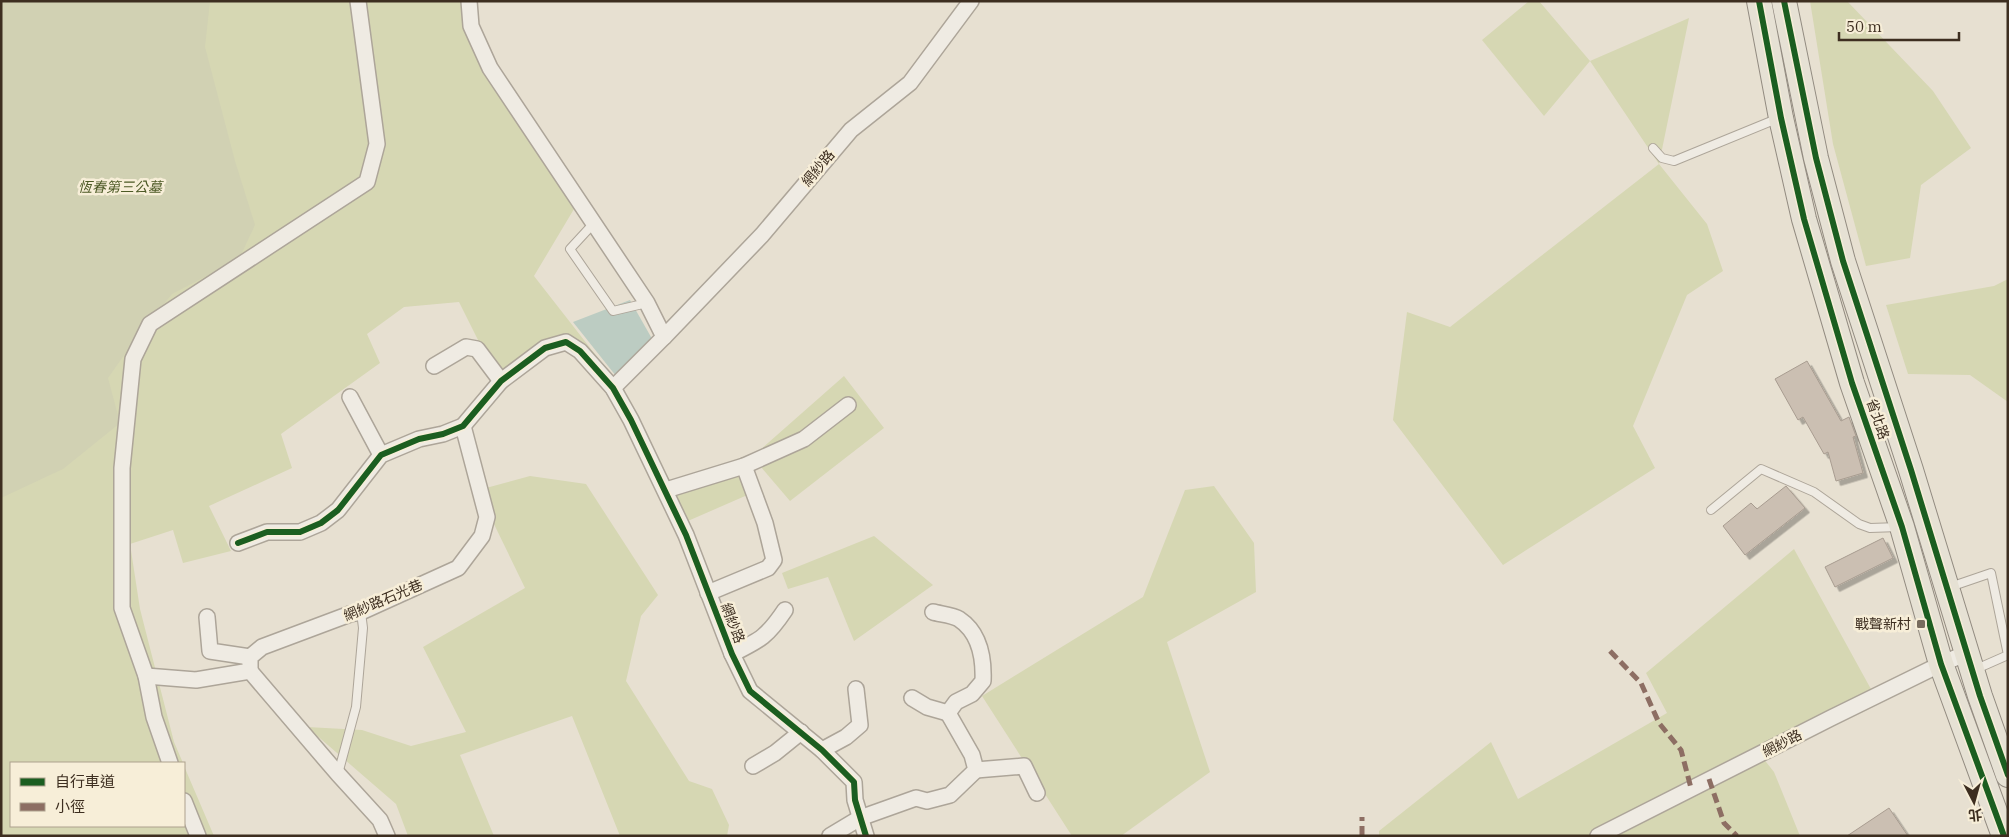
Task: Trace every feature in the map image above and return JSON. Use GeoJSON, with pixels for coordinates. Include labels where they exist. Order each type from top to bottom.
{"type":"FeatureCollection","features":[{"type":"Feature","properties":{"kind":"main road","name":"省北路"},"geometry":{"type":"LineString","coordinates":[[1759,1],[1781,118],[1804,219],[1852,383],[1902,526],[1941,664],[2004,836]]}},
{"type":"Feature","properties":{"kind":"main road","name":"省北路"},"geometry":{"type":"LineString","coordinates":[[1784,1],[1816,158],[1843,261],[1948,587],[1969,662],[2008,775]]}},
{"type":"Feature","properties":{"kind":"street"},"geometry":{"type":"LineString","coordinates":[[170,762],[154,717],[146,676],[122,608],[122,468],[133,359],[150,324],[367,182],[377,144],[358,1]]}},
{"type":"Feature","properties":{"kind":"street"},"geometry":{"type":"LineString","coordinates":[[469,1],[471,26],[490,68],[647,303],[664,336]]}},
{"type":"Feature","properties":{"kind":"street","name":"網紗路"},"geometry":{"type":"LineString","coordinates":[[866,836],[856,800],[854,782],[822,750],[750,691],[732,654],[666,490],[613,388],[762,235],[851,130],[910,83],[971,1]]}},
{"type":"Feature","properties":{"kind":"street"},"geometry":{"type":"LineString","coordinates":[[238,543],[267,532],[300,532],[321,523],[338,510],[381,454],[419,439],[443,434],[463,426],[501,382],[545,348],[566,342],[580,351],[613,388]]}},
{"type":"Feature","properties":{"kind":"street"},"geometry":{"type":"LineString","coordinates":[[434,366],[466,347],[477,349],[501,382]]}},
{"type":"Feature","properties":{"kind":"street"},"geometry":{"type":"LineString","coordinates":[[350,397],[381,454]]}},
{"type":"Feature","properties":{"kind":"street"},"geometry":{"type":"LineString","coordinates":[[666,490],[744,466],[804,440],[848,405]]}},
{"type":"Feature","properties":{"kind":"street","name":"網紗路石光巷"},"geometry":{"type":"LineString","coordinates":[[146,676],[196,680],[250,664],[262,647],[350,614],[361,612],[458,568],[482,536],[487,517],[463,426]]}},
{"type":"Feature","properties":{"kind":"street"},"geometry":{"type":"LineString","coordinates":[[708,593],[768,568],[774,560],[766,523],[744,466]]}},
{"type":"Feature","properties":{"kind":"street"},"geometry":{"type":"LineString","coordinates":[[732,654],[758,641],[772,630],[785,610]]}},
{"type":"Feature","properties":{"kind":"street"},"geometry":{"type":"LineString","coordinates":[[933,612],[958,618],[977,637],[983,659],[983,681],[972,694],[956,702],[948,713]]}},
{"type":"Feature","properties":{"kind":"street"},"geometry":{"type":"LineString","coordinates":[[207,617],[210,651],[250,664],[338,774],[380,820],[387,836]]}},
{"type":"Feature","properties":{"kind":"street","name":"網紗路"},"geometry":{"type":"LineString","coordinates":[[1598,836],[1941,664],[1969,662]]}},
{"type":"Feature","properties":{"kind":"street"},"geometry":{"type":"LineString","coordinates":[[822,750],[846,737],[860,725],[856,689]]}},
{"type":"Feature","properties":{"kind":"street"},"geometry":{"type":"LineString","coordinates":[[912,698],[927,707],[948,713],[972,755],[976,770]]}},
{"type":"Feature","properties":{"kind":"street"},"geometry":{"type":"LineString","coordinates":[[753,766],[775,753],[801,732]]}},
{"type":"Feature","properties":{"kind":"street"},"geometry":{"type":"LineString","coordinates":[[830,836],[860,818],[916,798],[927,801],[950,795],[976,770],[1024,766],[1037,793]]}},
{"type":"Feature","properties":{"kind":"street"},"geometry":{"type":"LineString","coordinates":[[185,804],[198,836]]}},
{"type":"Feature","properties":{"kind":"lane"},"geometry":{"type":"LineString","coordinates":[[1654,148],[1662,158],[1674,161],[1781,118]]}},
{"type":"Feature","properties":{"kind":"lane"},"geometry":{"type":"LineString","coordinates":[[594,223],[570,249],[613,311],[647,303]]}},
{"type":"Feature","properties":{"kind":"lane"},"geometry":{"type":"LineString","coordinates":[[1711,510],[1762,469],[1814,492],[1859,524],[1870,528],[1902,526]]}},
{"type":"Feature","properties":{"kind":"lane"},"geometry":{"type":"LineString","coordinates":[[1948,587],[1991,573],[2008,655],[1969,662]]}},
{"type":"Feature","properties":{"kind":"lane"},"geometry":{"type":"LineString","coordinates":[[338,774],[356,707],[363,628],[361,612]]}},
{"type":"Feature","properties":{"kind":"green space"},"geometry":{"type":"Polygon","coordinates":[[[1,1],[474,1],[473,28],[489,71],[574,209],[534,276],[623,390],[593,376],[566,349],[540,360],[502,388],[459,302],[404,307],[367,334],[380,363],[281,434],[292,468],[209,506],[231,551],[183,563],[173,530],[130,544],[140,609],[174,742],[183,762],[10,762],[10,827],[185,827],[185,768],[214,836],[1,836],[1,1]]]}},
{"type":"Feature","properties":{"kind":"green space","name":"恆春第三公墓"},"geometry":{"type":"Polygon","coordinates":[[[1,1],[210,1],[205,47],[235,161],[255,225],[239,259],[172,294],[141,331],[108,378],[120,423],[63,469],[1,498],[1,1]]]}},
{"type":"Feature","properties":{"kind":"green space"},"geometry":{"type":"Polygon","coordinates":[[[1529,1],[1539,1],[1590,61],[1544,116],[1482,40],[1529,1]]]}},
{"type":"Feature","properties":{"kind":"green space"},"geometry":{"type":"Polygon","coordinates":[[[1810,1],[1847,1],[1933,91],[1971,148],[1921,185],[1910,258],[1866,266],[1833,144],[1810,1]]]}},
{"type":"Feature","properties":{"kind":"green space"},"geometry":{"type":"Polygon","coordinates":[[[1689,18],[1659,164],[1590,61],[1689,18]]]}},
{"type":"Feature","properties":{"kind":"green space"},"geometry":{"type":"Polygon","coordinates":[[[1659,164],[1707,224],[1723,271],[1687,295],[1633,426],[1655,468],[1503,565],[1393,420],[1407,312],[1450,327],[1659,164]]]}},
{"type":"Feature","properties":{"kind":"green space"},"geometry":{"type":"Polygon","coordinates":[[[2008,279],[2008,402],[1970,375],[1908,374],[1886,305],[1994,286],[2008,279]]]}},
{"type":"Feature","properties":{"kind":"green space"},"geometry":{"type":"Polygon","coordinates":[[[844,376],[884,428],[790,501],[761,467],[739,478],[752,493],[681,524],[671,494],[752,457],[844,376]]]}},
{"type":"Feature","properties":{"kind":"green space"},"geometry":{"type":"Polygon","coordinates":[[[530,476],[586,484],[658,595],[641,616],[626,681],[689,781],[712,789],[729,825],[727,836],[620,836],[572,716],[460,755],[494,836],[408,836],[396,804],[307,727],[362,730],[411,746],[466,732],[423,647],[525,588],[491,518],[486,488],[530,476]]]}},
{"type":"Feature","properties":{"kind":"green space"},"geometry":{"type":"Polygon","coordinates":[[[1214,486],[1254,543],[1256,592],[1167,642],[1210,772],[1121,836],[1072,836],[982,696],[1143,597],[1185,490],[1214,486]]]}},
{"type":"Feature","properties":{"kind":"green space"},"geometry":{"type":"Polygon","coordinates":[[[874,536],[933,585],[854,641],[828,577],[788,589],[782,573],[874,536]]]}},
{"type":"Feature","properties":{"kind":"green space"},"geometry":{"type":"Polygon","coordinates":[[[1794,549],[1872,691],[1759,753],[1774,772],[1800,836],[1379,836],[1379,831],[1491,742],[1518,799],[1667,713],[1646,673],[1794,549]]]}},
{"type":"Feature","properties":{"kind":"shaded area"},"geometry":{"type":"Polygon","coordinates":[[[630,300],[655,344],[616,376],[573,322],[630,300]]]}},
{"type":"Feature","properties":{"kind":"building"},"geometry":{"type":"Polygon","coordinates":[[[1807,361],[1841,421],[1849,417],[1856,436],[1853,437],[1863,473],[1836,481],[1828,452],[1824,454],[1803,417],[1798,420],[1775,379],[1807,361]]]}},
{"type":"Feature","properties":{"kind":"building"},"geometry":{"type":"Polygon","coordinates":[[[1786,486],[1805,508],[1745,555],[1723,526],[1751,503],[1757,509],[1786,486]]]}},
{"type":"Feature","properties":{"kind":"building"},"geometry":{"type":"Polygon","coordinates":[[[1883,538],[1893,558],[1835,587],[1825,567],[1883,538]]]}},
{"type":"Feature","properties":{"kind":"building"},"geometry":{"type":"Polygon","coordinates":[[[1889,808],[1908,836],[1847,836],[1889,808]]]}},
{"type":"Feature","properties":{"kind":"marked path"},"geometry":{"type":"LineString","coordinates":[[1610,651],[1641,683],[1659,723],[1681,750],[1691,788]]}},
{"type":"Feature","properties":{"kind":"marked path"},"geometry":{"type":"LineString","coordinates":[[1709,779],[1724,823],[1737,836]]}},
{"type":"Feature","properties":{"kind":"marked path"},"geometry":{"type":"LineString","coordinates":[[1362,817],[1362,836]]}},
{"type":"Feature","properties":{"kind":"cycle path"},"geometry":{"type":"LineString","coordinates":[[1759,1],[1781,118],[1804,219],[1852,383],[1902,527],[1941,664],[2004,836]]}},
{"type":"Feature","properties":{"kind":"cycle path"},"geometry":{"type":"LineString","coordinates":[[1784,1],[1816,158],[1843,261],[1911,470],[1980,696],[2008,775]]}},
{"type":"Feature","properties":{"kind":"cycle path"},"geometry":{"type":"LineString","coordinates":[[238,543],[267,532],[300,532],[321,523],[338,510],[381,455],[419,439],[443,434],[463,426],[501,381],[545,348],[566,342],[580,351],[613,388],[631,420],[686,535],[732,654],[750,691],[822,750],[854,782],[855,800],[866,836]]}},
{"type":"Feature","properties":{"kind":"place","name":"戰聲新村"},"geometry":{"type":"Point","coordinates":[1921,624]}}]}
